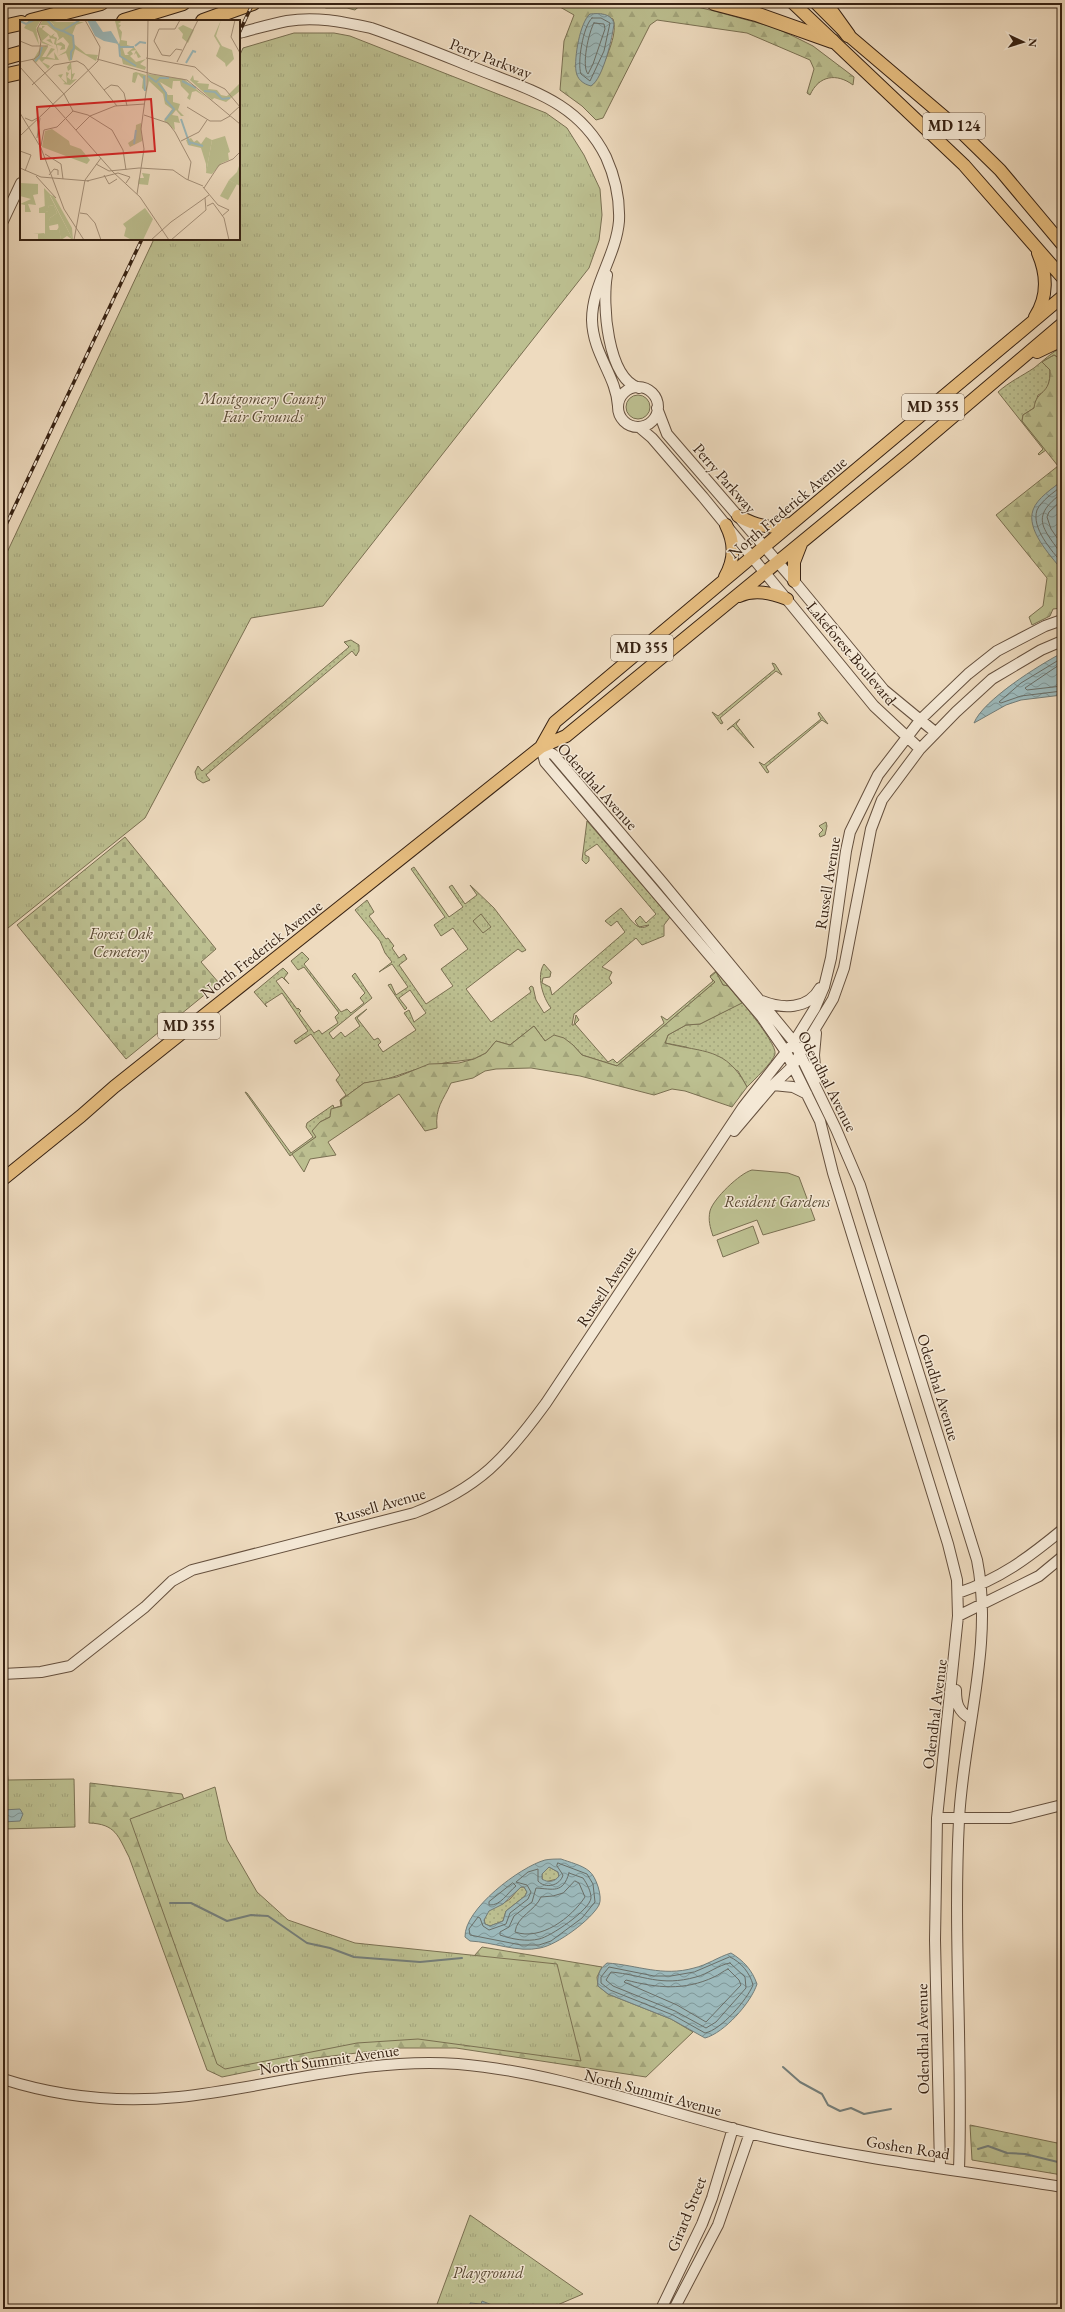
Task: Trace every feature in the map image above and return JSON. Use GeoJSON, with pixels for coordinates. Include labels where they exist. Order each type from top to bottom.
{"type":"FeatureCollection","features":[{"type":"Feature","properties":{"kind":"highway"},"geometry":{"type":"LineString","coordinates":[[35,20],[101,3]]}},
{"type":"Feature","properties":{"kind":"highway"},"geometry":{"type":"LineString","coordinates":[[127,20],[183,3]]}},
{"type":"Feature","properties":{"kind":"highway"},"geometry":{"type":"LineString","coordinates":[[206,20],[253,3]]}},
{"type":"Feature","properties":{"kind":"highway"},"geometry":{"type":"LineString","coordinates":[[714,3],[756,14],[832,41]]}},
{"type":"Feature","properties":{"kind":"highway"},"geometry":{"type":"LineString","coordinates":[[825,3],[848,35]]}},
{"type":"Feature","properties":{"kind":"highway"},"geometry":{"type":"LineString","coordinates":[[3,27],[20,23]]}},
{"type":"Feature","properties":{"kind":"highway"},"geometry":{"type":"LineString","coordinates":[[3,58],[20,53]]}},
{"type":"Feature","properties":{"kind":"highway"},"geometry":{"type":"LineString","coordinates":[[3,76],[20,72]]}},
{"type":"Feature","properties":{"kind":"main road","name":"MD 124"},"geometry":{"type":"LineString","coordinates":[[793,3],[964,165],[1033,242],[1062,277]]}},
{"type":"Feature","properties":{"kind":"main road","name":"MD 124"},"geometry":{"type":"LineString","coordinates":[[816,3],[848,35],[955,126],[1000,170],[1062,244]]}},
{"type":"Feature","properties":{"kind":"main road"},"geometry":{"type":"LineString","coordinates":[[1050,229],[1062,237]]}},
{"type":"Feature","properties":{"kind":"main road"},"geometry":{"type":"LineString","coordinates":[[1029,324],[1042,304],[1045,285],[1041,261],[1033,242]]}},
{"type":"Feature","properties":{"kind":"main road","name":"North Frederick Avenue"},"geometry":{"type":"LineString","coordinates":[[541,747],[555,722],[764,546],[960,385],[1062,297]]}},
{"type":"Feature","properties":{"kind":"main road","name":"North Frederick Avenue"},"geometry":{"type":"LineString","coordinates":[[3,1179],[81,1116],[114,1087],[541,747],[566,736],[765,573],[1062,324]]}},
{"type":"Feature","properties":{"kind":"main road"},"geometry":{"type":"LineString","coordinates":[[999,377],[1037,352],[1062,340]]}},
{"type":"Feature","properties":{"kind":"main road"},"geometry":{"type":"LineString","coordinates":[[738,516],[757,525],[768,527],[792,523]]}},
{"type":"Feature","properties":{"kind":"main road"},"geometry":{"type":"LineString","coordinates":[[724,580],[731,562],[733,544],[726,525]]}},
{"type":"Feature","properties":{"kind":"main road"},"geometry":{"type":"LineString","coordinates":[[794,581],[794,562],[803,540]]}},
{"type":"Feature","properties":{"kind":"main road"},"geometry":{"type":"LineString","coordinates":[[736,597],[745,593],[757,592],[775,594],[787,599]]}},
{"type":"Feature","properties":{"kind":"street","name":"Perry Parkway"},"geometry":{"type":"LineString","coordinates":[[240,33],[288,21],[318,19],[354,23],[390,34],[540,93],[557,102],[590,130],[602,150],[614,178],[619,221],[605,295],[610,339],[624,377],[632,385],[639,388]]}},
{"type":"Feature","properties":{"kind":"street"},"geometry":{"type":"LineString","coordinates":[[3,221],[20,185]]}},
{"type":"Feature","properties":{"kind":"street","name":"Perry Parkway"},"geometry":{"type":"LineString","coordinates":[[611,259],[594,300],[592,319],[599,354],[616,391],[618,406]]}},
{"type":"Feature","properties":{"kind":"street"},"geometry":{"type":"LineString","coordinates":[[639,388],[653,394],[658,408],[653,420],[639,427],[625,422],[620,414],[618,406],[625,392],[639,388]]}},
{"type":"Feature","properties":{"kind":"street","name":"Perry Parkway"},"geometry":{"type":"LineString","coordinates":[[658,408],[667,434],[778,562]]}},
{"type":"Feature","properties":{"kind":"street","name":"Perry Parkway"},"geometry":{"type":"LineString","coordinates":[[639,427],[652,438],[765,573]]}},
{"type":"Feature","properties":{"kind":"street","name":"Lakeforest Boulevard"},"geometry":{"type":"LineString","coordinates":[[778,562],[884,690],[935,732]]}},
{"type":"Feature","properties":{"kind":"street","name":"Lakeforest Boulevard"},"geometry":{"type":"LineString","coordinates":[[765,573],[874,706],[920,749]]}},
{"type":"Feature","properties":{"kind":"street","name":"Russell Avenue"},"geometry":{"type":"LineString","coordinates":[[3,1674],[41,1672],[70,1666],[145,1607],[172,1581],[192,1570],[414,1513],[451,1497],[485,1474],[512,1448],[546,1403],[743,1107],[794,1042],[815,1008],[824,987],[828,970],[850,832],[878,775],[921,719],[968,674],[997,651],[1045,626],[1062,620]]}},
{"type":"Feature","properties":{"kind":"street","name":"Russell Avenue"},"geometry":{"type":"LineString","coordinates":[[693,1182],[773,1085],[792,1067],[817,1028],[833,999],[844,968],[871,829],[882,800],[920,749],[935,732],[992,679],[1040,650],[1062,641]]}},
{"type":"Feature","properties":{"kind":"street","name":"Odendhal Avenue"},"geometry":{"type":"LineString","coordinates":[[541,747],[554,755],[762,1001],[794,1042],[820,1094],[860,1186],[977,1560],[981,1585],[982,1606],[980,1645],[959,1820],[959,2170]]}},
{"type":"Feature","properties":{"kind":"street","name":"Odendhal Avenue"},"geometry":{"type":"LineString","coordinates":[[541,747],[545,762],[761,1016],[786,1052],[792,1067],[820,1121],[833,1173],[948,1544],[958,1593],[958,1616],[956,1650],[937,1818],[936,1954],[940,2167]]}},
{"type":"Feature","properties":{"kind":"street"},"geometry":{"type":"LineString","coordinates":[[762,1001],[781,1007],[792,1007],[804,1003],[818,992],[828,970]]}},
{"type":"Feature","properties":{"kind":"street"},"geometry":{"type":"LineString","coordinates":[[817,1028],[814,1045],[814,1070],[820,1094]]}},
{"type":"Feature","properties":{"kind":"street"},"geometry":{"type":"LineString","coordinates":[[773,1085],[793,1087],[807,1094]]}},
{"type":"Feature","properties":{"kind":"street"},"geometry":{"type":"LineString","coordinates":[[958,1593],[981,1585],[1011,1570],[1062,1530]]}},
{"type":"Feature","properties":{"kind":"street"},"geometry":{"type":"LineString","coordinates":[[958,1616],[982,1606],[1039,1576],[1062,1557]]}},
{"type":"Feature","properties":{"kind":"street"},"geometry":{"type":"LineString","coordinates":[[956,1650],[956,1702],[960,1711],[970,1720]]}},
{"type":"Feature","properties":{"kind":"street"},"geometry":{"type":"LineString","coordinates":[[937,1818],[959,1820],[1010,1818],[1062,1805]]}},
{"type":"Feature","properties":{"kind":"street","name":"North Summit Avenue"},"geometry":{"type":"LineString","coordinates":[[3,2079],[69,2096],[108,2099],[160,2098],[204,2094],[372,2065],[417,2063],[460,2064],[552,2080],[750,2133]]}},
{"type":"Feature","properties":{"kind":"street","name":"Girard Street"},"geometry":{"type":"LineString","coordinates":[[661,2309],[702,2224],[712,2198],[733,2128]]}},
{"type":"Feature","properties":{"kind":"street","name":"Goshen Road"},"geometry":{"type":"LineString","coordinates":[[750,2133],[812,2146],[1062,2187]]}},
{"type":"Feature","properties":{"kind":"street","name":"Girard Street"},"geometry":{"type":"LineString","coordinates":[[674,2309],[718,2225],[750,2133]]}},
{"type":"Feature","properties":{"kind":"green space"},"geometry":{"type":"Polygon","coordinates":[[[313,3],[363,3],[355,10],[347,8],[326,8],[313,3]]]}},
{"type":"Feature","properties":{"kind":"green space"},"geometry":{"type":"Polygon","coordinates":[[[553,3],[681,3],[714,11],[773,27],[813,46],[854,77],[853,85],[841,79],[829,78],[818,83],[810,95],[807,93],[814,69],[810,60],[747,33],[657,20],[650,25],[603,118],[596,120],[582,106],[560,90],[564,41],[574,15],[553,3]],[[601,14],[602,68],[613,37],[613,19],[601,14]]]}},
{"type":"Feature","properties":{"kind":"green space","name":"Montgomery County Fair Grounds"},"geometry":{"type":"Polygon","coordinates":[[[294,33],[334,33],[350,36],[546,113],[567,128],[584,155],[600,189],[602,215],[599,240],[589,268],[323,606],[251,618],[145,818],[3,932],[3,561],[154,240],[240,240],[240,55],[243,48],[294,33]]]}},
{"type":"Feature","properties":{"kind":"green space"},"geometry":{"type":"Polygon","coordinates":[[[1062,347],[1062,360],[1054,355],[1042,362],[1050,370],[1050,378],[1047,388],[1038,395],[1034,408],[1023,415],[1022,421],[1046,450],[1039,455],[1038,454],[1043,449],[998,392],[1062,347]]]}},
{"type":"Feature","properties":{"kind":"green space"},"geometry":{"type":"Polygon","coordinates":[[[1054,355],[1062,360],[1062,481],[1041,500],[1035,507],[1032,515],[1036,532],[1062,571],[1062,608],[1053,609],[1050,616],[1032,625],[1029,617],[1043,606],[1047,578],[996,515],[1058,466],[1022,421],[1023,415],[1034,408],[1037,398],[1048,384],[1050,370],[1042,362],[1054,355]]]}},
{"type":"Feature","properties":{"kind":"green space"},"geometry":{"type":"Polygon","coordinates":[[[638,395],[643,396],[649,402],[649,412],[643,418],[638,419],[633,418],[627,412],[626,407],[627,402],[633,396],[638,395]]]}},
{"type":"Feature","properties":{"kind":"green space"},"geometry":{"type":"Polygon","coordinates":[[[351,640],[359,645],[359,651],[356,656],[352,651],[206,775],[210,780],[203,783],[197,779],[195,772],[198,766],[202,771],[349,647],[344,642],[351,640]]]}},
{"type":"Feature","properties":{"kind":"green space"},"geometry":{"type":"Polygon","coordinates":[[[772,663],[775,664],[782,675],[776,671],[720,718],[723,723],[721,724],[712,712],[718,716],[775,669],[772,663]]]}},
{"type":"Feature","properties":{"kind":"green space"},"geometry":{"type":"Polygon","coordinates":[[[819,712],[828,724],[822,720],[766,767],[769,772],[767,773],[759,762],[764,765],[821,719],[818,714],[819,712]]]}},
{"type":"Feature","properties":{"kind":"green space"},"geometry":{"type":"Polygon","coordinates":[[[740,719],[736,724],[754,748],[733,726],[727,730],[740,719]]]}},
{"type":"Feature","properties":{"kind":"green space"},"geometry":{"type":"Polygon","coordinates":[[[587,821],[670,917],[664,925],[664,936],[642,945],[636,938],[602,967],[612,972],[609,978],[612,983],[574,1014],[572,1025],[574,1025],[576,1015],[579,1020],[575,1024],[608,1062],[613,1059],[617,1063],[664,1023],[661,1016],[667,1020],[713,981],[710,976],[716,971],[760,1025],[774,1047],[774,1057],[767,1066],[747,1087],[738,1071],[686,1047],[665,1043],[668,1035],[686,1025],[700,1024],[741,1003],[728,986],[723,985],[716,972],[715,982],[617,1066],[582,1055],[573,1045],[545,1041],[534,1026],[510,1045],[496,1041],[486,1053],[474,1059],[444,1063],[414,1070],[381,1081],[364,1083],[341,1100],[343,1106],[330,1117],[320,1122],[316,1137],[290,1156],[245,1092],[291,1153],[313,1137],[306,1127],[307,1123],[333,1105],[334,1108],[341,1106],[340,1100],[346,1095],[336,1080],[340,1075],[311,1034],[296,1044],[294,1041],[308,1031],[282,993],[265,1004],[267,1007],[254,992],[283,968],[288,973],[284,978],[289,984],[282,977],[276,981],[297,1009],[298,1008],[301,1011],[299,1013],[314,1033],[319,1030],[322,1034],[338,1023],[335,1017],[339,1013],[304,967],[298,970],[291,961],[302,952],[309,959],[304,964],[341,1012],[347,1009],[351,1013],[364,1003],[360,998],[365,993],[352,976],[355,973],[372,998],[329,1033],[333,1039],[341,1032],[345,1037],[360,1026],[355,1018],[367,1009],[357,1018],[374,1040],[378,1038],[381,1042],[378,1045],[383,1052],[416,1030],[404,1013],[409,1010],[414,1022],[426,1013],[410,990],[399,998],[407,1008],[405,1010],[388,985],[391,984],[396,995],[408,987],[392,964],[379,972],[392,962],[385,953],[380,941],[355,910],[367,900],[374,912],[369,916],[386,939],[388,938],[394,946],[392,948],[399,958],[404,954],[407,959],[399,965],[426,1004],[453,986],[441,969],[468,949],[453,928],[441,936],[434,925],[445,917],[411,869],[414,867],[449,917],[463,907],[449,887],[452,885],[465,904],[477,895],[470,885],[494,908],[526,950],[522,952],[518,949],[466,989],[491,1022],[531,992],[529,988],[531,986],[533,987],[536,1000],[544,1013],[551,1008],[545,999],[541,981],[544,964],[551,972],[550,977],[543,978],[542,983],[550,987],[552,995],[625,932],[617,921],[611,926],[605,921],[621,908],[637,926],[639,926],[635,921],[640,916],[646,923],[656,914],[597,844],[585,852],[585,855],[589,857],[589,861],[586,864],[582,860],[587,821]]]}},
{"type":"Feature","properties":{"kind":"green space"},"geometry":{"type":"Polygon","coordinates":[[[826,822],[827,826],[825,835],[820,837],[819,834],[823,830],[819,826],[826,822]]]}},
{"type":"Feature","properties":{"kind":"green space","name":"Forest Oak Cemetery"},"geometry":{"type":"Polygon","coordinates":[[[125,837],[216,949],[201,962],[219,983],[126,1059],[17,925],[125,837]]]}},
{"type":"Feature","properties":{"kind":"green space"},"geometry":{"type":"Polygon","coordinates":[[[481,914],[491,927],[483,933],[473,921],[481,914]]]}},
{"type":"Feature","properties":{"kind":"green space"},"geometry":{"type":"Polygon","coordinates":[[[716,972],[723,985],[728,986],[742,1003],[700,1024],[686,1025],[668,1035],[665,1043],[713,1054],[722,1058],[731,1065],[747,1087],[732,1107],[685,1091],[672,1089],[654,1095],[580,1076],[531,1068],[496,1069],[485,1071],[473,1078],[451,1083],[438,1109],[437,1128],[425,1131],[399,1094],[328,1142],[336,1155],[310,1159],[304,1172],[292,1154],[316,1137],[312,1131],[320,1122],[330,1117],[331,1109],[342,1106],[341,1100],[364,1083],[397,1077],[429,1064],[459,1063],[474,1059],[486,1053],[496,1041],[510,1045],[534,1026],[545,1041],[554,1035],[564,1038],[582,1055],[617,1066],[715,982],[710,977],[716,972]]]}},
{"type":"Feature","properties":{"kind":"green space","name":"Resident Gardens"},"geometry":{"type":"Polygon","coordinates":[[[752,1170],[788,1173],[799,1177],[815,1220],[763,1235],[757,1220],[713,1236],[709,1220],[709,1214],[712,1206],[734,1181],[752,1170]]]}},
{"type":"Feature","properties":{"kind":"green space"},"geometry":{"type":"Polygon","coordinates":[[[753,1226],[759,1243],[723,1257],[717,1240],[753,1226]]]}},
{"type":"Feature","properties":{"kind":"green space"},"geometry":{"type":"Polygon","coordinates":[[[3,1769],[7,1769],[8,1780],[74,1779],[75,1827],[3,1829],[3,1769]]]}},
{"type":"Feature","properties":{"kind":"green space"},"geometry":{"type":"Polygon","coordinates":[[[90,1783],[182,1794],[201,1848],[257,1933],[467,1964],[482,1947],[602,1967],[597,1977],[598,1986],[608,1994],[671,2019],[693,2032],[646,2077],[456,2048],[399,2048],[315,2058],[222,2077],[207,2070],[129,1857],[119,1837],[115,1832],[105,1826],[89,1823],[90,1783]]]}},
{"type":"Feature","properties":{"kind":"green space"},"geometry":{"type":"Polygon","coordinates":[[[215,1787],[227,1840],[257,1892],[288,1920],[355,1943],[557,1964],[581,2061],[418,2039],[357,2043],[225,2069],[217,2064],[130,1819],[215,1787]]]}},
{"type":"Feature","properties":{"kind":"green space"},"geometry":{"type":"Polygon","coordinates":[[[549,1867],[558,1872],[559,1876],[557,1879],[545,1882],[542,1879],[542,1874],[549,1867]]]}},
{"type":"Feature","properties":{"kind":"green space"},"geometry":{"type":"Polygon","coordinates":[[[521,1887],[524,1887],[527,1892],[525,1896],[506,1911],[503,1921],[490,1926],[485,1924],[486,1914],[493,1908],[510,1899],[521,1887]]]}},
{"type":"Feature","properties":{"kind":"green space"},"geometry":{"type":"Polygon","coordinates":[[[970,2125],[1062,2144],[1062,2175],[972,2160],[970,2125]]]}},
{"type":"Feature","properties":{"kind":"green space","name":"Playground"},"geometry":{"type":"Polygon","coordinates":[[[470,2215],[583,2294],[548,2309],[440,2309],[436,2307],[470,2215]]]}},
{"type":"Feature","properties":{"kind":"water"},"geometry":{"type":"Polygon","coordinates":[[[590,14],[607,15],[614,23],[612,37],[600,75],[591,86],[585,84],[579,79],[576,65],[577,49],[583,24],[590,14]]]}},
{"type":"Feature","properties":{"kind":"water"},"geometry":{"type":"Polygon","coordinates":[[[1062,481],[1062,570],[1040,542],[1033,526],[1032,518],[1033,510],[1038,501],[1062,481]]]}},
{"type":"Feature","properties":{"kind":"water"},"geometry":{"type":"Polygon","coordinates":[[[1062,653],[1062,695],[1021,700],[1006,705],[974,723],[979,714],[1000,694],[1026,674],[1062,653]]]}},
{"type":"Feature","properties":{"kind":"water"},"geometry":{"type":"Polygon","coordinates":[[[20,1809],[23,1814],[20,1821],[3,1822],[3,1810],[20,1809]]]}},
{"type":"Feature","properties":{"kind":"water"},"geometry":{"type":"Polygon","coordinates":[[[561,1859],[586,1869],[592,1874],[598,1887],[600,1897],[599,1905],[595,1911],[573,1931],[547,1946],[532,1949],[514,1948],[470,1941],[465,1937],[467,1926],[483,1902],[508,1880],[534,1864],[545,1860],[561,1859]],[[549,1867],[542,1874],[542,1879],[547,1881],[556,1880],[559,1876],[558,1872],[549,1867]],[[521,1887],[503,1904],[489,1911],[484,1920],[485,1924],[490,1926],[503,1921],[506,1911],[525,1896],[527,1892],[524,1887],[521,1887]]]}},
{"type":"Feature","properties":{"kind":"water"},"geometry":{"type":"Polygon","coordinates":[[[731,1953],[747,1966],[753,1974],[757,1984],[749,2000],[736,2016],[720,2030],[705,2038],[671,2019],[608,1994],[598,1986],[599,1973],[607,1963],[650,1970],[671,1971],[699,1967],[731,1953]]]}},
{"type":"Feature","properties":{"kind":"water"},"geometry":{"type":"Polygon","coordinates":[[[482,2301],[502,2309],[470,2309],[470,2303],[481,2304],[482,2301]]]}},
{"type":"Feature","properties":{"kind":"waterway"},"geometry":{"type":"LineString","coordinates":[[170,1903],[191,1903],[227,1921],[251,1915],[268,1916],[307,1943],[330,1948],[354,1957],[420,1962],[462,1958]]}},
{"type":"Feature","properties":{"kind":"waterway"},"geometry":{"type":"LineString","coordinates":[[783,2067],[800,2082],[822,2094],[828,2105],[840,2111],[851,2108],[864,2114],[891,2109]]}},
{"type":"Feature","properties":{"kind":"waterway"},"geometry":{"type":"LineString","coordinates":[[978,2149],[988,2146],[1007,2153],[1025,2154],[1062,2163]]}},
{"type":"Feature","properties":{"kind":"railway"},"geometry":{"type":"LineString","coordinates":[[240,31],[253,3]]}},
{"type":"Feature","properties":{"kind":"railway"},"geometry":{"type":"LineString","coordinates":[[3,531],[142,240]]}}]}
